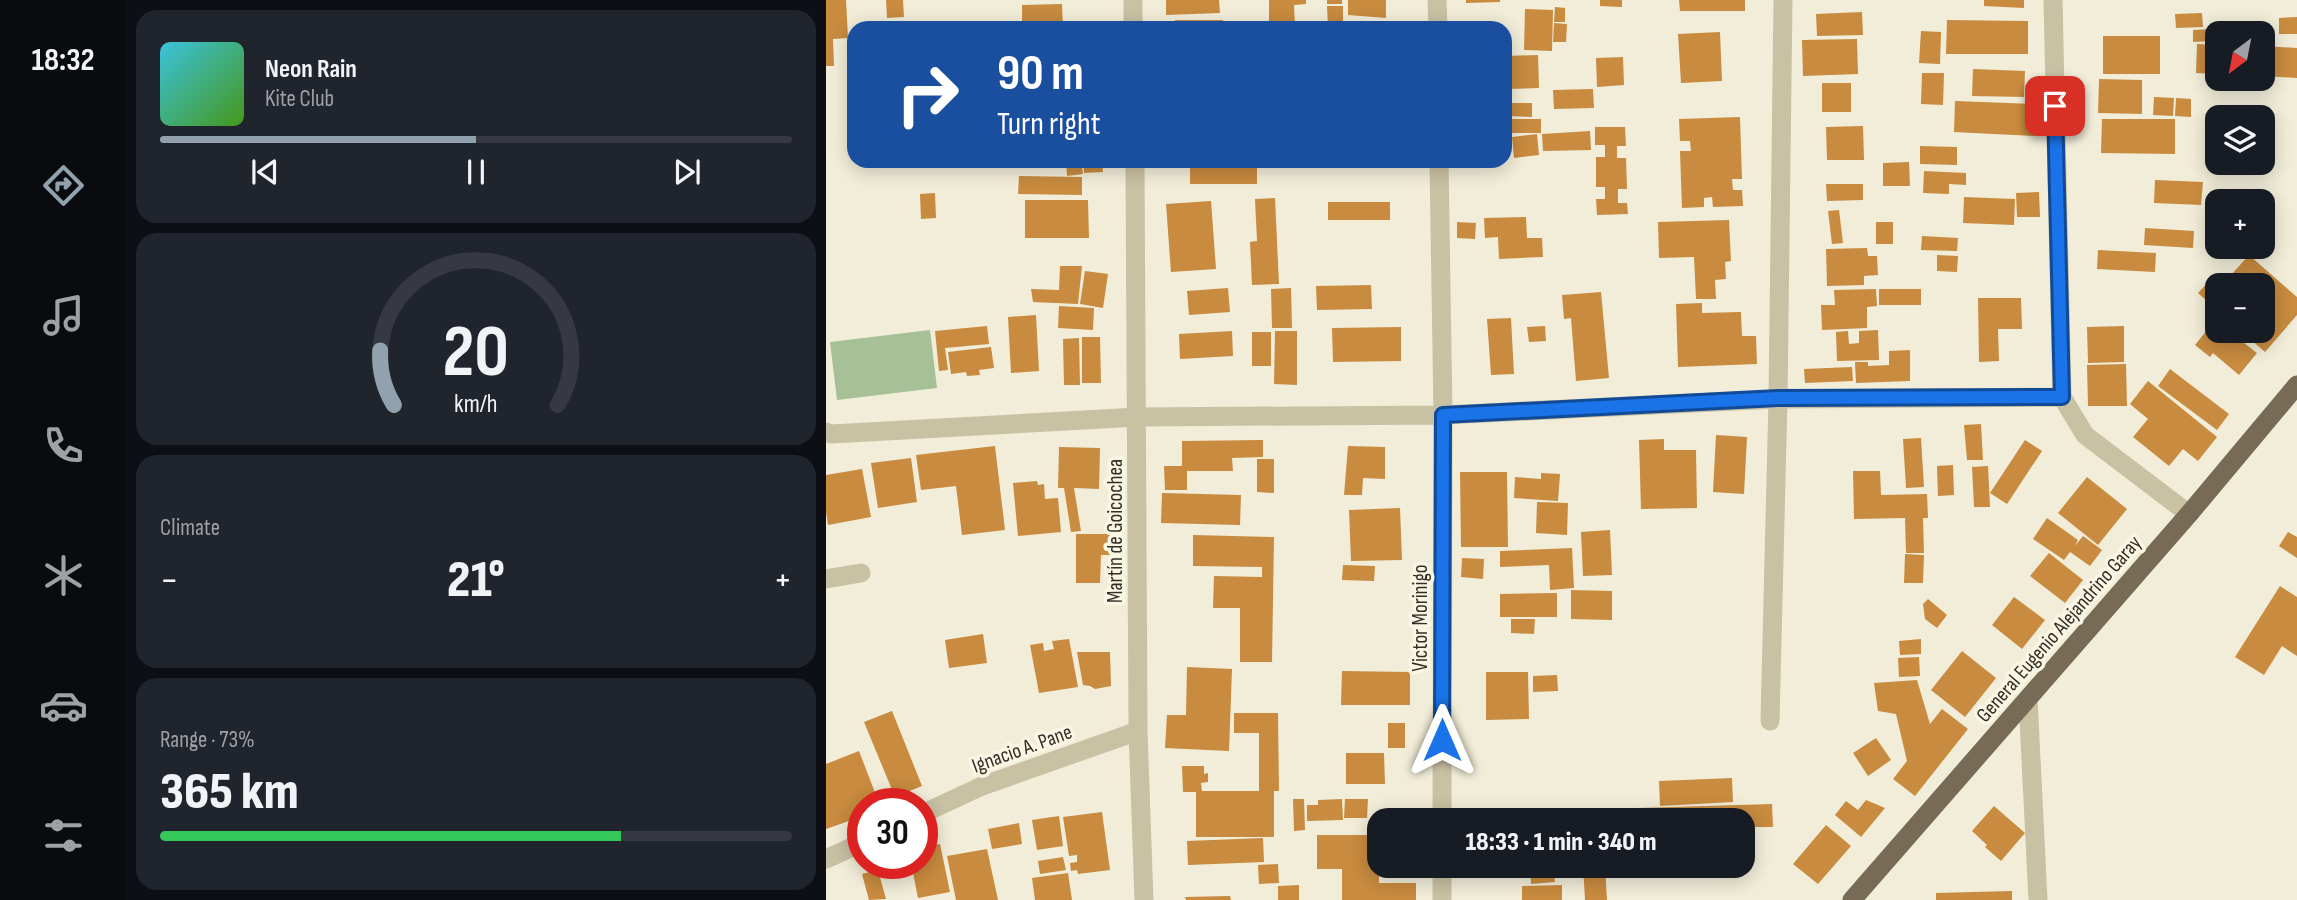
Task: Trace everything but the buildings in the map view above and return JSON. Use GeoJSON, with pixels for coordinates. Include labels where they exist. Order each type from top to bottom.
{"type":"FeatureCollection","features":[{"type":"Feature","properties":{"kind":"main road","name":"General Eugenio Alejandrino Garay"},"geometry":{"type":"LineString","coordinates":[[1852,900],[2189,514],[2297,385]]}},
{"type":"Feature","properties":{"kind":"street"},"geometry":{"type":"LineString","coordinates":[[1133,0],[1133,21]]}},
{"type":"Feature","properties":{"kind":"street"},"geometry":{"type":"LineString","coordinates":[[1437,0],[1438,21]]}},
{"type":"Feature","properties":{"kind":"street"},"geometry":{"type":"LineString","coordinates":[[1770,721],[1778,398],[1783,0]]}},
{"type":"Feature","properties":{"kind":"street"},"geometry":{"type":"LineString","coordinates":[[2053,0],[2062,397],[2085,435],[2189,514]]}},
{"type":"Feature","properties":{"kind":"street","name":"Martín de Goicochea"},"geometry":{"type":"LineString","coordinates":[[1135,168],[1138,731],[1144,900]]}},
{"type":"Feature","properties":{"kind":"street","name":"Victor Morinigo"},"geometry":{"type":"LineString","coordinates":[[1439,168],[1443,415],[1442,808]]}},
{"type":"Feature","properties":{"kind":"street"},"geometry":{"type":"LineString","coordinates":[[826,432],[831,434],[1138,417],[1443,415],[1778,398],[2062,397]]}},
{"type":"Feature","properties":{"kind":"street"},"geometry":{"type":"LineString","coordinates":[[826,579],[861,573]]}},
{"type":"Feature","properties":{"kind":"street"},"geometry":{"type":"LineString","coordinates":[[2028,699],[2038,900]]}},
{"type":"Feature","properties":{"kind":"street","name":"Ignacio A. Pane"},"geometry":{"type":"LineString","coordinates":[[938,807],[982,786],[1138,731]]}},
{"type":"Feature","properties":{"kind":"street"},"geometry":{"type":"LineString","coordinates":[[826,859],[847,849]]}},
{"type":"Feature","properties":{"kind":"street"},"geometry":{"type":"LineString","coordinates":[[1442,878],[1442,900]]}},
{"type":"Feature","properties":{"kind":"green space"},"geometry":{"type":"Polygon","coordinates":[[[930,330],[937,388],[837,400],[830,342],[930,330]]]}},
{"type":"Feature","properties":{"kind":"route"},"geometry":{"type":"LineString","coordinates":[[1442,740],[1443,415],[1778,398],[2062,397],[2055,106]]}}]}
